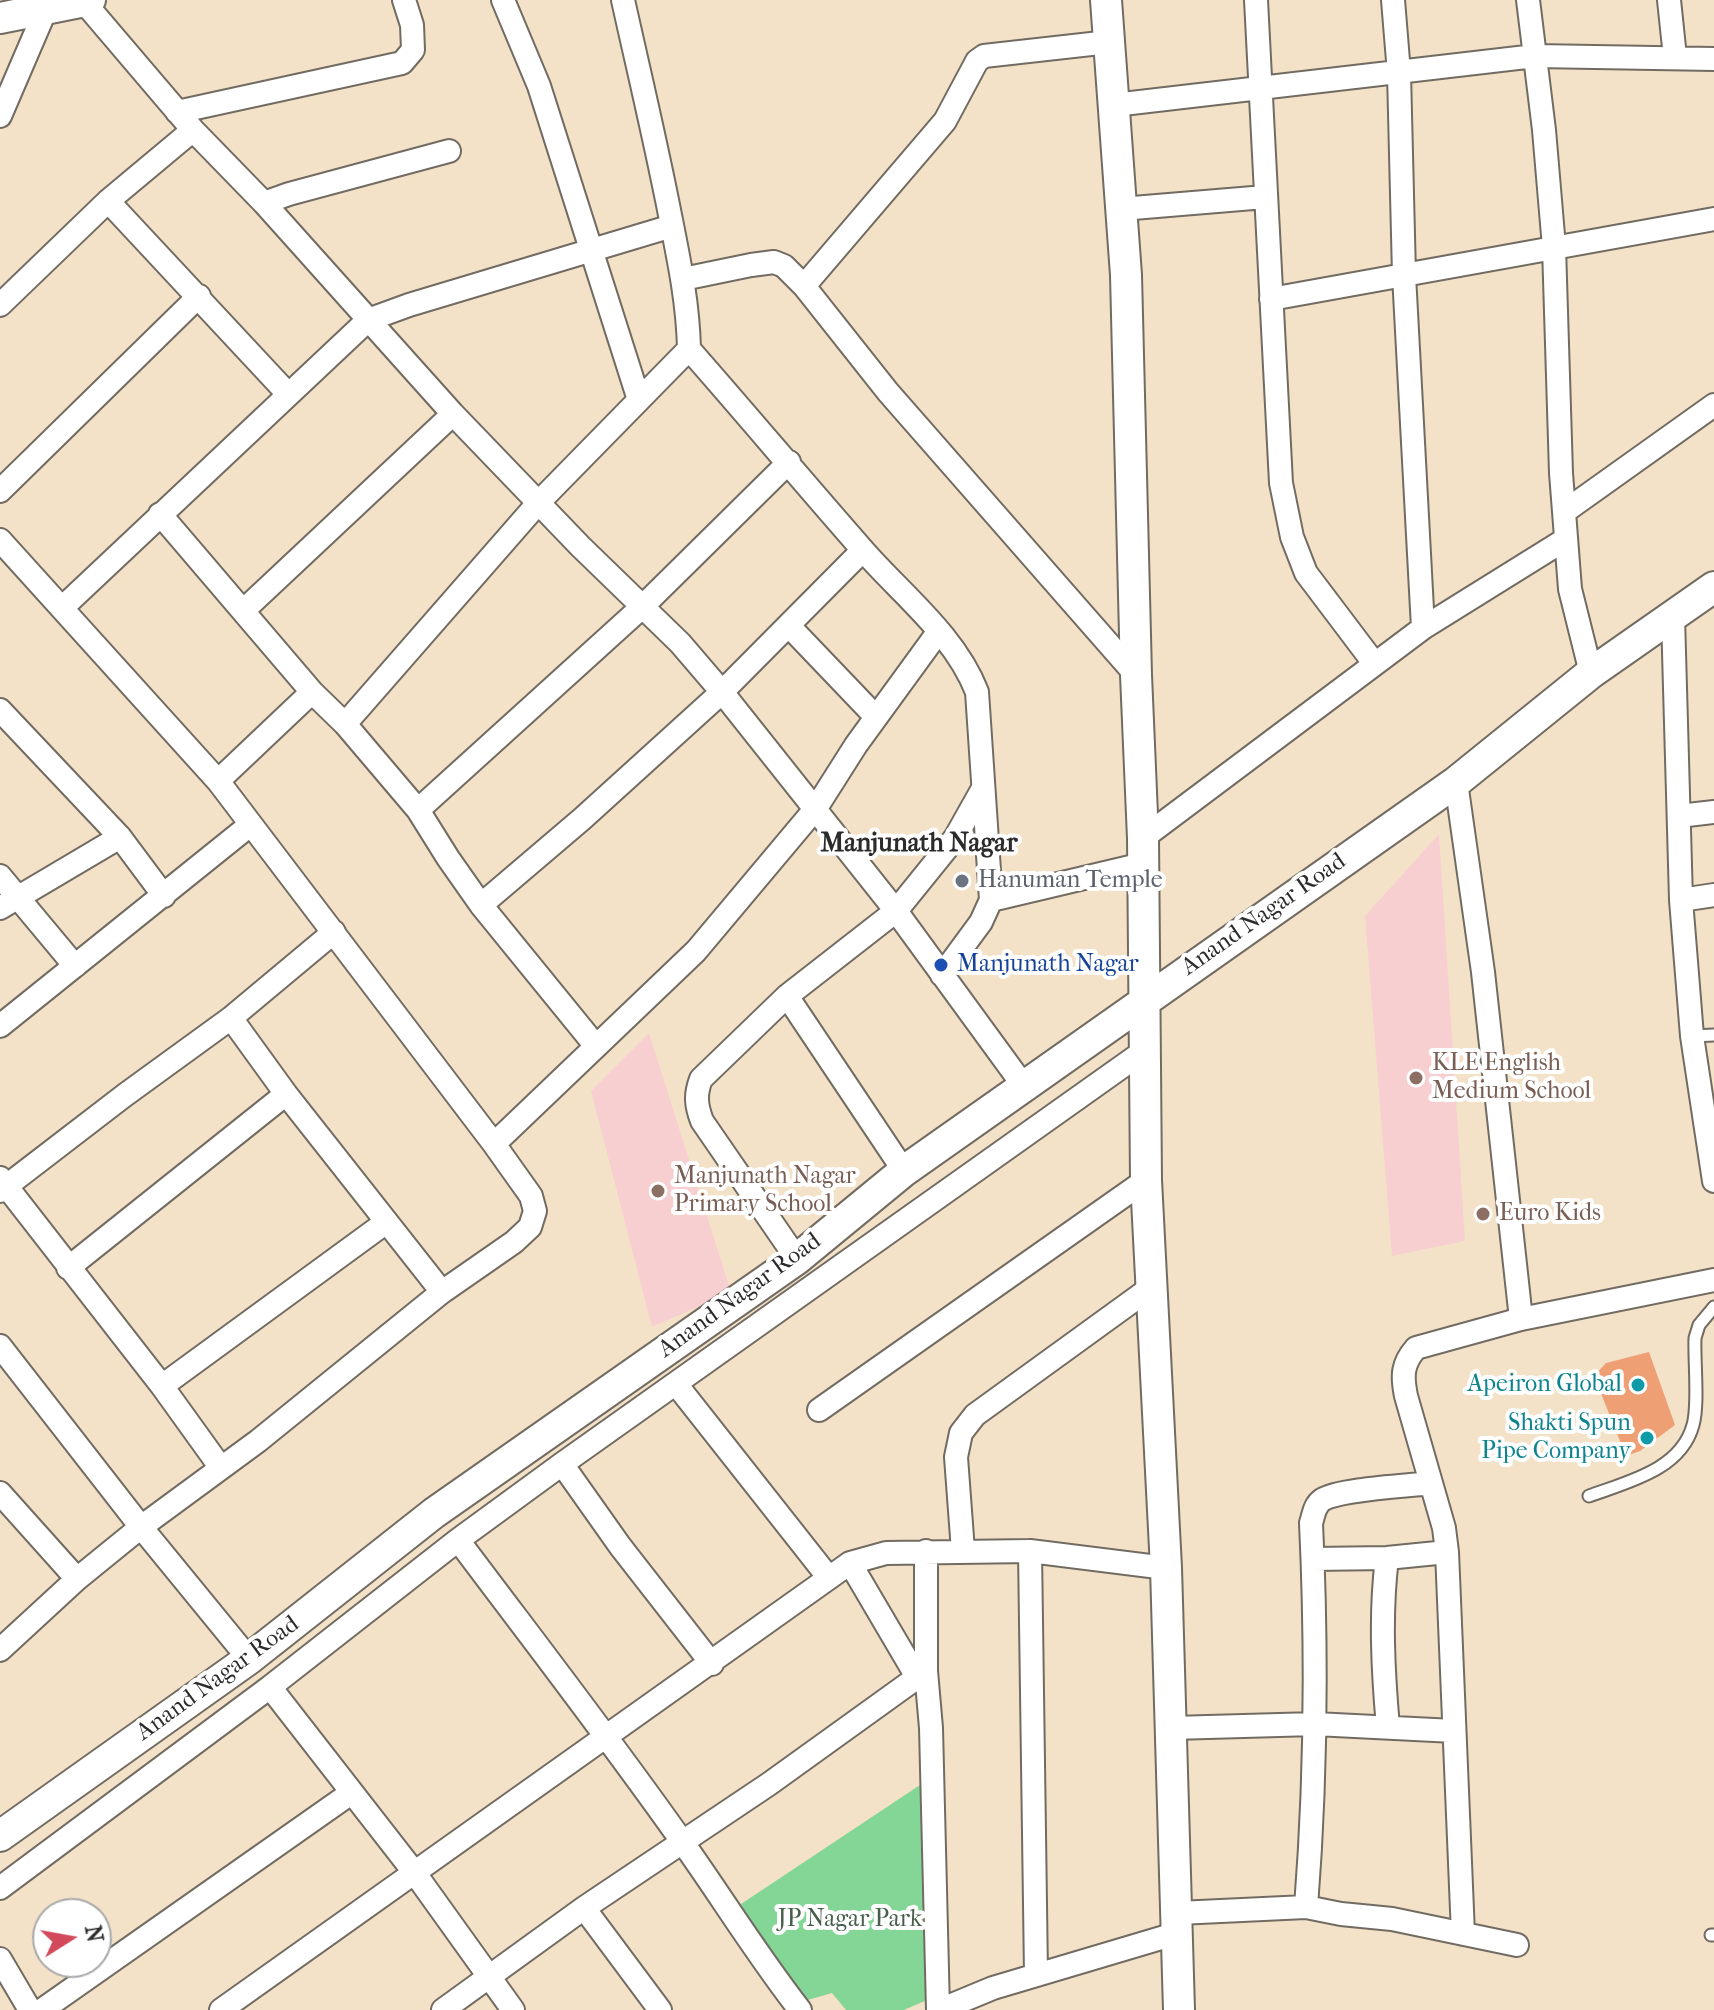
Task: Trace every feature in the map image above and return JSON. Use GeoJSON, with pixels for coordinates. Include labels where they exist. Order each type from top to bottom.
{"type":"FeatureCollection","features":[{"type":"Feature","properties":{"kind":"street"},"geometry":{"type":"LineString","coordinates":[[177,112],[402,63],[413,50],[412,25],[404,0]]}},
{"type":"Feature","properties":{"kind":"street"},"geometry":{"type":"LineString","coordinates":[[503,0],[539,86],[639,400]]}},
{"type":"Feature","properties":{"kind":"street"},"geometry":{"type":"LineString","coordinates":[[623,0],[683,279],[689,349],[863,550],[939,631],[969,672],[977,692],[991,900],[981,922],[942,975]]}},
{"type":"Feature","properties":{"kind":"street"},"geometry":{"type":"LineString","coordinates":[[1106,0],[1126,275],[1143,851],[1146,1180],[1166,1568],[1179,2010]]}},
{"type":"Feature","properties":{"kind":"street"},"geometry":{"type":"LineString","coordinates":[[1256,0],[1281,483],[1292,537],[1306,573],[1374,663]]}},
{"type":"Feature","properties":{"kind":"street"},"geometry":{"type":"LineString","coordinates":[[1393,0],[1399,73],[1404,275],[1423,628]]}},
{"type":"Feature","properties":{"kind":"street"},"geometry":{"type":"LineString","coordinates":[[1528,0],[1554,247],[1570,589],[1591,673]]}},
{"type":"Feature","properties":{"kind":"street"},"geometry":{"type":"LineString","coordinates":[[1669,0],[1675,57]]}},
{"type":"Feature","properties":{"kind":"street"},"geometry":{"type":"LineString","coordinates":[[0,18],[87,1],[177,112],[264,203],[453,414],[680,643],[896,911],[1023,1085]]}},
{"type":"Feature","properties":{"kind":"street"},"geometry":{"type":"LineString","coordinates":[[0,116],[46,9]]}},
{"type":"Feature","properties":{"kind":"street"},"geometry":{"type":"LineString","coordinates":[[804,286],[945,121],[977,61],[984,56],[1109,42]]}},
{"type":"Feature","properties":{"kind":"street"},"geometry":{"type":"LineString","coordinates":[[1114,105],[1535,56],[1714,59]]}},
{"type":"Feature","properties":{"kind":"street"},"geometry":{"type":"LineString","coordinates":[[0,305],[108,201],[193,130]]}},
{"type":"Feature","properties":{"kind":"street"},"geometry":{"type":"LineString","coordinates":[[264,203],[449,151]]}},
{"type":"Feature","properties":{"kind":"street"},"geometry":{"type":"LineString","coordinates":[[1121,209],[1265,197]]}},
{"type":"Feature","properties":{"kind":"street"},"geometry":{"type":"LineString","coordinates":[[108,201],[288,394]]}},
{"type":"Feature","properties":{"kind":"street"},"geometry":{"type":"LineString","coordinates":[[1271,299],[1714,219]]}},
{"type":"Feature","properties":{"kind":"street"},"geometry":{"type":"LineString","coordinates":[[62,608],[368,320],[672,226]]}},
{"type":"Feature","properties":{"kind":"street"},"geometry":{"type":"LineString","coordinates":[[683,279],[774,262],[784,266],[804,286],[888,392],[1136,675]]}},
{"type":"Feature","properties":{"kind":"street"},"geometry":{"type":"LineString","coordinates":[[0,491],[199,296]]}},
{"type":"Feature","properties":{"kind":"street"},"geometry":{"type":"LineString","coordinates":[[345,724],[539,502],[689,349]]}},
{"type":"Feature","properties":{"kind":"street"},"geometry":{"type":"LineString","coordinates":[[1564,512],[1714,405]]}},
{"type":"Feature","properties":{"kind":"street"},"geometry":{"type":"LineString","coordinates":[[244,610],[453,414]]}},
{"type":"Feature","properties":{"kind":"street"},"geometry":{"type":"LineString","coordinates":[[418,810],[642,607],[789,462]]}},
{"type":"Feature","properties":{"kind":"street"},"geometry":{"type":"LineString","coordinates":[[160,514],[418,810],[481,905],[595,1045]]}},
{"type":"Feature","properties":{"kind":"street"},"geometry":{"type":"LineString","coordinates":[[991,900],[1143,851],[1374,663],[1423,628],[1566,539]]}},
{"type":"Feature","properties":{"kind":"street"},"geometry":{"type":"LineString","coordinates":[[0,540],[218,781],[494,1144],[531,1196],[535,1211],[530,1227],[514,1242],[442,1292],[221,1468],[141,1527],[77,1579],[0,1650]]}},
{"type":"Feature","properties":{"kind":"street"},"geometry":{"type":"LineString","coordinates":[[481,905],[582,819],[722,692],[863,550]]}},
{"type":"Feature","properties":{"kind":"street","name":"Anand Nagar Road"},"geometry":{"type":"LineString","coordinates":[[0,1836],[249,1659],[434,1513],[797,1259],[904,1171],[1456,782],[1591,673],[1714,587]]}},
{"type":"Feature","properties":{"kind":"street"},"geometry":{"type":"LineString","coordinates":[[1673,617],[1681,900],[1703,1036],[1714,1181]]}},
{"type":"Feature","properties":{"kind":"street"},"geometry":{"type":"LineString","coordinates":[[789,626],[876,717]]}},
{"type":"Feature","properties":{"kind":"street"},"geometry":{"type":"LineString","coordinates":[[494,1144],[696,951],[816,808],[876,717],[939,631]]}},
{"type":"Feature","properties":{"kind":"street"},"geometry":{"type":"LineString","coordinates":[[218,781],[312,692]]}},
{"type":"Feature","properties":{"kind":"street"},"geometry":{"type":"LineString","coordinates":[[0,710],[120,837],[164,896]]}},
{"type":"Feature","properties":{"kind":"street"},"geometry":{"type":"LineString","coordinates":[[1456,782],[1483,972],[1521,1319]]}},
{"type":"Feature","properties":{"kind":"street"},"geometry":{"type":"LineString","coordinates":[[797,1259],[702,1121],[696,1092],[701,1079],[787,996],[896,911],[955,838],[982,789]]}},
{"type":"Feature","properties":{"kind":"street"},"geometry":{"type":"LineString","coordinates":[[1679,816],[1714,812]]}},
{"type":"Feature","properties":{"kind":"street"},"geometry":{"type":"LineString","coordinates":[[0,1026],[250,825]]}},
{"type":"Feature","properties":{"kind":"street"},"geometry":{"type":"LineString","coordinates":[[10,903],[120,837]]}},
{"type":"Feature","properties":{"kind":"street"},"geometry":{"type":"LineString","coordinates":[[0,876],[10,903],[75,966]]}},
{"type":"Feature","properties":{"kind":"street"},"geometry":{"type":"LineString","coordinates":[[1681,900],[1714,895]]}},
{"type":"Feature","properties":{"kind":"street"},"geometry":{"type":"LineString","coordinates":[[221,1468],[162,1386],[2,1185],[231,1018],[334,932]]}},
{"type":"Feature","properties":{"kind":"street"},"geometry":{"type":"LineString","coordinates":[[787,996],[904,1171]]}},
{"type":"Feature","properties":{"kind":"street"},"geometry":{"type":"LineString","coordinates":[[231,1018],[385,1223],[442,1292]]}},
{"type":"Feature","properties":{"kind":"street"},"geometry":{"type":"LineString","coordinates":[[0,1888],[270,1687],[458,1540],[1144,1051]]}},
{"type":"Feature","properties":{"kind":"street"},"geometry":{"type":"LineString","coordinates":[[68,1268],[286,1094]]}},
{"type":"Feature","properties":{"kind":"street"},"geometry":{"type":"LineString","coordinates":[[819,1410],[1146,1180]]}},
{"type":"Feature","properties":{"kind":"street"},"geometry":{"type":"LineString","coordinates":[[162,1386],[385,1223]]}},
{"type":"Feature","properties":{"kind":"street"},"geometry":{"type":"LineString","coordinates":[[1463,1934],[1447,1552],[1444,1528],[1406,1396],[1402,1376],[1406,1360],[1416,1348],[1521,1319],[1714,1280]]}},
{"type":"Feature","properties":{"kind":"street"},"geometry":{"type":"LineString","coordinates":[[963,1551],[956,1457],[961,1433],[975,1415],[1153,1286]]}},
{"type":"Feature","properties":{"kind":"street"},"geometry":{"type":"LineString","coordinates":[[0,1346],[249,1659]]}},
{"type":"Feature","properties":{"kind":"street"},"geometry":{"type":"LineString","coordinates":[[676,1384],[829,1578]]}},
{"type":"Feature","properties":{"kind":"street"},"geometry":{"type":"LineString","coordinates":[[562,1464],[620,1546],[712,1664]]}},
{"type":"Feature","properties":{"kind":"street"},"geometry":{"type":"LineString","coordinates":[[1306,1907],[1315,1724],[1316,1645],[1311,1523],[1315,1507],[1324,1499],[1342,1494],[1431,1483]]}},
{"type":"Feature","properties":{"kind":"street"},"geometry":{"type":"LineString","coordinates":[[4,1506],[77,1579]]}},
{"type":"Feature","properties":{"kind":"street"},"geometry":{"type":"LineString","coordinates":[[458,1540],[607,1737],[800,2010]]}},
{"type":"Feature","properties":{"kind":"street"},"geometry":{"type":"LineString","coordinates":[[926,1551],[922,1674],[931,1728],[939,2010],[1178,1923],[1306,1907],[1392,1919],[1517,1945]]}},
{"type":"Feature","properties":{"kind":"street"},"geometry":{"type":"LineString","coordinates":[[221,2010],[850,1563],[886,1553],[1030,1551],[1166,1568]]}},
{"type":"Feature","properties":{"kind":"street"},"geometry":{"type":"LineString","coordinates":[[1030,1551],[1036,1974]]}},
{"type":"Feature","properties":{"kind":"street"},"geometry":{"type":"LineString","coordinates":[[1313,1559],[1387,1558],[1447,1552]]}},
{"type":"Feature","properties":{"kind":"street"},"geometry":{"type":"LineString","coordinates":[[1387,1558],[1383,1672],[1388,1727]]}},
{"type":"Feature","properties":{"kind":"street"},"geometry":{"type":"LineString","coordinates":[[850,1563],[922,1674]]}},
{"type":"Feature","properties":{"kind":"street"},"geometry":{"type":"LineString","coordinates":[[443,2010],[584,1908],[683,1843],[922,1674]]}},
{"type":"Feature","properties":{"kind":"street"},"geometry":{"type":"LineString","coordinates":[[270,1687],[414,1872],[513,2010]]}},
{"type":"Feature","properties":{"kind":"street"},"geometry":{"type":"LineString","coordinates":[[1172,1728],[1315,1724],[1454,1731]]}},
{"type":"Feature","properties":{"kind":"street"},"geometry":{"type":"LineString","coordinates":[[42,2010],[351,1793]]}},
{"type":"Feature","properties":{"kind":"street"},"geometry":{"type":"LineString","coordinates":[[584,1908],[660,2010]]}},
{"type":"Feature","properties":{"kind":"street"},"geometry":{"type":"LineString","coordinates":[[0,1959],[30,2010]]}},
{"type":"Feature","properties":{"kind":"lane"},"geometry":{"type":"LineString","coordinates":[[1589,1496],[1644,1476],[1680,1451],[1694,1423],[1695,1338],[1699,1325],[1714,1307]]}},
{"type":"Feature","properties":{"kind":"shaded area","name":"KLE English Medium School"},"geometry":{"type":"Polygon","coordinates":[[[1439,834],[1465,1241],[1392,1256],[1365,916],[1439,834]]]}},
{"type":"Feature","properties":{"kind":"shaded area","name":"Manjunath Nagar Primary School"},"geometry":{"type":"Polygon","coordinates":[[[649,1033],[731,1292],[652,1327],[591,1091],[649,1033]]]}},
{"type":"Feature","properties":{"kind":"green space","name":"JP Nagar Park"},"geometry":{"type":"Polygon","coordinates":[[[920,1785],[927,2000],[904,2010],[846,2010],[832,1993],[797,2003],[741,1904],[920,1785]]]}},
{"type":"Feature","properties":{"kind":"building"},"geometry":{"type":"Polygon","coordinates":[[[1649,1352],[1675,1425],[1640,1451],[1626,1456],[1594,1376],[1606,1363],[1649,1352]]]}},
{"type":"Feature","properties":{"kind":"place","name":"Hanuman Temple"},"geometry":{"type":"Point","coordinates":[962,881]}},
{"type":"Feature","properties":{"kind":"place","name":"Manjunath Nagar"},"geometry":{"type":"Point","coordinates":[941,965]}},
{"type":"Feature","properties":{"kind":"place","name":"KLE English Medium School"},"geometry":{"type":"Point","coordinates":[1416,1078]}},
{"type":"Feature","properties":{"kind":"place","name":"Manjunath Nagar Primary School"},"geometry":{"type":"Point","coordinates":[658,1191]}},
{"type":"Feature","properties":{"kind":"place","name":"Euro Kids"},"geometry":{"type":"Point","coordinates":[1483,1214]}},
{"type":"Feature","properties":{"kind":"place","name":"Apeiron Global"},"geometry":{"type":"Point","coordinates":[1638,1385]}},
{"type":"Feature","properties":{"kind":"place","name":"Shakti Spun Pipe Company"},"geometry":{"type":"Point","coordinates":[1647,1438]}},
{"type":"Feature","properties":{"kind":"district","name":"Manjunath Nagar"},"geometry":{"type":"Point","coordinates":[919,845]}}]}
